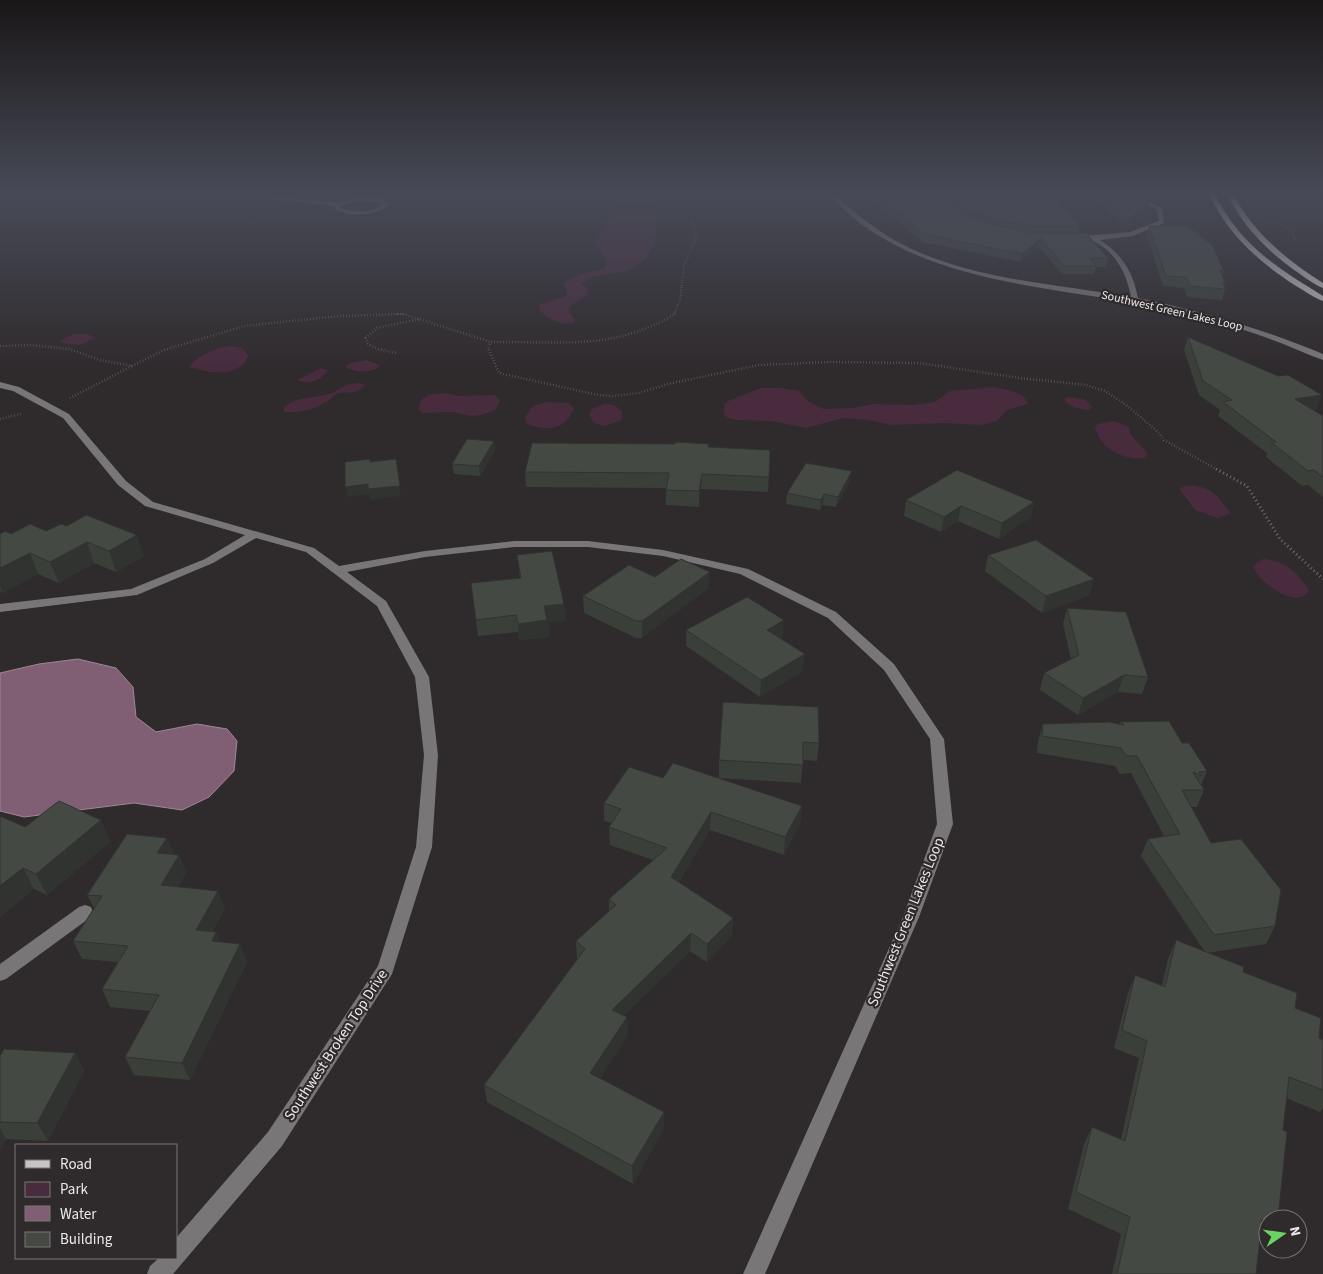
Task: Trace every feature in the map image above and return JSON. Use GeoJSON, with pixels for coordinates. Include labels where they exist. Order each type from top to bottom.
{"type":"FeatureCollection","features":[{"type":"Feature","properties":{"kind":"main road"},"geometry":{"type":"LineString","coordinates":[[1258,253],[1292,280],[1323,299]]}},
{"type":"Feature","properties":{"kind":"main road"},"geometry":{"type":"LineString","coordinates":[[1277,253],[1323,286]]}},
{"type":"Feature","properties":{"kind":"street","name":"Southwest Green Lakes Loop"},"geometry":{"type":"LineString","coordinates":[[915,253],[989,276],[1135,300],[1203,315],[1258,332],[1323,357]]}},
{"type":"Feature","properties":{"kind":"street"},"geometry":{"type":"LineString","coordinates":[[1114,253],[1125,264],[1135,300]]}},
{"type":"Feature","properties":{"kind":"street","name":"Southwest Broken Top Drive"},"geometry":{"type":"LineString","coordinates":[[0,385],[16,389],[66,416],[122,484],[148,504],[310,550],[382,604],[422,677],[431,755],[424,847],[386,969],[275,1140],[178,1253]]}},
{"type":"Feature","properties":{"kind":"street"},"geometry":{"type":"LineString","coordinates":[[0,608],[133,592],[210,561],[253,535]]}},
{"type":"Feature","properties":{"kind":"street","name":"Southwest Green Lakes Loop"},"geometry":{"type":"LineString","coordinates":[[338,570],[425,554],[514,544],[588,544],[663,553],[744,571],[832,615],[889,667],[937,739],[945,824],[911,917],[754,1274]]}},
{"type":"Feature","properties":{"kind":"street"},"geometry":{"type":"LineString","coordinates":[[0,974],[85,912]]}},
{"type":"Feature","properties":{"kind":"street"},"geometry":{"type":"LineString","coordinates":[[158,1274],[173,1259]]}},
{"type":"Feature","properties":{"kind":"path"},"geometry":{"type":"LineString","coordinates":[[0,419],[79,395],[164,350],[244,326],[339,316],[403,314],[491,342],[521,341],[556,344],[602,340],[651,328],[672,316],[677,310],[683,287],[682,270],[688,253]]}},
{"type":"Feature","properties":{"kind":"path"},"geometry":{"type":"LineString","coordinates":[[396,353],[379,350],[371,346],[367,343],[366,338],[377,328],[423,319]]}},
{"type":"Feature","properties":{"kind":"path"},"geometry":{"type":"LineString","coordinates":[[491,342],[488,348],[499,373],[612,396],[639,393],[675,382],[759,365],[795,363],[919,363],[1020,378],[1086,385],[1105,391],[1125,404],[1171,444],[1247,486],[1256,497],[1263,515],[1280,540],[1323,579]]}},
{"type":"Feature","properties":{"kind":"path"},"geometry":{"type":"LineString","coordinates":[[0,346],[28,345],[69,350],[100,360],[132,366]]}},
{"type":"Feature","properties":{"kind":"green space"},"geometry":{"type":"Polygon","coordinates":[[[602,253],[649,253],[639,265],[585,281],[582,284],[587,289],[588,294],[569,307],[570,314],[575,320],[574,322],[559,323],[539,310],[540,304],[564,297],[567,294],[564,284],[566,281],[584,273],[604,269],[607,262],[602,253]]]}},
{"type":"Feature","properties":{"kind":"green space"},"geometry":{"type":"Polygon","coordinates":[[[74,334],[88,334],[95,338],[80,345],[61,343],[61,340],[74,334]]]}},
{"type":"Feature","properties":{"kind":"green space"},"geometry":{"type":"Polygon","coordinates":[[[231,346],[242,348],[249,356],[238,368],[230,371],[214,372],[189,367],[208,352],[231,346]]]}},
{"type":"Feature","properties":{"kind":"green space"},"geometry":{"type":"Polygon","coordinates":[[[367,360],[379,365],[379,367],[363,372],[347,368],[347,365],[351,363],[367,360]]]}},
{"type":"Feature","properties":{"kind":"green space"},"geometry":{"type":"Polygon","coordinates":[[[321,368],[328,370],[322,377],[314,381],[297,380],[321,368]]]}},
{"type":"Feature","properties":{"kind":"green space"},"geometry":{"type":"Polygon","coordinates":[[[359,383],[365,385],[353,392],[339,393],[311,409],[284,412],[284,407],[290,403],[328,394],[348,385],[359,383]]]}},
{"type":"Feature","properties":{"kind":"green space"},"geometry":{"type":"Polygon","coordinates":[[[994,387],[1018,393],[1026,399],[1028,404],[1007,410],[997,421],[982,425],[944,423],[891,425],[869,420],[843,418],[806,428],[771,421],[736,420],[728,418],[724,414],[724,405],[728,401],[761,388],[781,388],[799,391],[809,402],[824,409],[853,408],[873,404],[912,405],[935,402],[950,391],[994,387]]]}},
{"type":"Feature","properties":{"kind":"green space"},"geometry":{"type":"Polygon","coordinates":[[[446,393],[458,396],[495,395],[500,400],[495,410],[481,415],[471,416],[452,412],[422,413],[419,410],[420,401],[428,395],[446,393]]]}},
{"type":"Feature","properties":{"kind":"green space"},"geometry":{"type":"Polygon","coordinates":[[[1065,398],[1086,400],[1092,407],[1089,410],[1076,408],[1065,402],[1065,398]]]}},
{"type":"Feature","properties":{"kind":"green space"},"geometry":{"type":"Polygon","coordinates":[[[547,402],[568,403],[574,409],[566,421],[557,427],[540,428],[526,423],[525,417],[533,406],[547,402]]]}},
{"type":"Feature","properties":{"kind":"green space"},"geometry":{"type":"Polygon","coordinates":[[[604,404],[614,405],[622,411],[622,420],[605,426],[594,423],[589,415],[592,409],[604,404]]]}},
{"type":"Feature","properties":{"kind":"green space"},"geometry":{"type":"Polygon","coordinates":[[[1113,421],[1129,427],[1131,435],[1148,454],[1144,458],[1121,455],[1107,447],[1095,427],[1098,424],[1113,421]]]}},
{"type":"Feature","properties":{"kind":"green space"},"geometry":{"type":"Polygon","coordinates":[[[1185,486],[1207,489],[1231,513],[1218,518],[1195,510],[1179,489],[1185,486]]]}},
{"type":"Feature","properties":{"kind":"green space"},"geometry":{"type":"Polygon","coordinates":[[[1263,559],[1278,562],[1296,573],[1309,591],[1303,596],[1296,598],[1278,592],[1269,586],[1253,566],[1263,559]]]}},
{"type":"Feature","properties":{"kind":"water"},"geometry":{"type":"Polygon","coordinates":[[[78,659],[116,668],[133,687],[136,717],[156,732],[197,724],[227,729],[237,741],[234,771],[209,797],[182,810],[134,803],[24,817],[0,811],[0,673],[39,664],[78,659]]]}},
{"type":"Feature","properties":{"kind":"building"},"geometry":{"type":"Polygon","coordinates":[[[1054,253],[1104,253],[1108,258],[1090,258],[1096,266],[1064,266],[1054,253]]]}},
{"type":"Feature","properties":{"kind":"building"},"geometry":{"type":"Polygon","coordinates":[[[1158,253],[1216,253],[1224,271],[1220,271],[1225,282],[1222,282],[1225,289],[1190,286],[1186,277],[1166,276],[1158,253]]]}},
{"type":"Feature","properties":{"kind":"building"},"geometry":{"type":"Polygon","coordinates":[[[1188,337],[1278,376],[1288,375],[1322,395],[1295,399],[1323,416],[1323,477],[1314,470],[1308,471],[1271,442],[1276,442],[1223,402],[1232,400],[1203,381],[1188,337]]]}},
{"type":"Feature","properties":{"kind":"building"},"geometry":{"type":"Polygon","coordinates":[[[467,439],[494,441],[479,466],[452,464],[467,439]]]}},
{"type":"Feature","properties":{"kind":"building"},"geometry":{"type":"Polygon","coordinates":[[[675,442],[709,444],[708,447],[770,450],[769,477],[702,474],[699,491],[666,490],[669,473],[525,472],[532,443],[675,444],[675,442]]]}},
{"type":"Feature","properties":{"kind":"building"},"geometry":{"type":"Polygon","coordinates":[[[370,459],[370,462],[396,459],[400,486],[368,489],[368,484],[345,487],[345,462],[370,459]]]}},
{"type":"Feature","properties":{"kind":"building"},"geometry":{"type":"Polygon","coordinates":[[[806,463],[852,471],[838,497],[824,494],[821,500],[787,493],[806,463]]]}},
{"type":"Feature","properties":{"kind":"building"},"geometry":{"type":"Polygon","coordinates":[[[957,470],[1034,502],[1002,523],[961,506],[944,517],[906,500],[957,470]]]}},
{"type":"Feature","properties":{"kind":"building"},"geometry":{"type":"Polygon","coordinates":[[[86,515],[137,535],[109,551],[87,542],[50,562],[30,553],[0,568],[0,534],[5,531],[11,534],[30,524],[46,531],[61,524],[67,526],[86,515]]]}},
{"type":"Feature","properties":{"kind":"building"},"geometry":{"type":"Polygon","coordinates":[[[1036,540],[1094,579],[1046,596],[988,555],[1036,540]]]}},
{"type":"Feature","properties":{"kind":"building"},"geometry":{"type":"Polygon","coordinates":[[[552,551],[564,604],[544,606],[547,620],[518,624],[516,615],[476,620],[471,583],[521,578],[517,555],[552,551]]]}},
{"type":"Feature","properties":{"kind":"building"},"geometry":{"type":"Polygon","coordinates":[[[681,559],[710,572],[642,621],[636,621],[583,596],[629,565],[655,577],[681,559]]]}},
{"type":"Feature","properties":{"kind":"building"},"geometry":{"type":"Polygon","coordinates":[[[747,597],[784,620],[767,630],[805,654],[761,680],[686,630],[747,597]]]}},
{"type":"Feature","properties":{"kind":"building"},"geometry":{"type":"Polygon","coordinates":[[[1067,608],[1126,612],[1148,677],[1124,675],[1083,698],[1044,673],[1079,655],[1067,608]]]}},
{"type":"Feature","properties":{"kind":"building"},"geometry":{"type":"Polygon","coordinates":[[[723,702],[818,707],[819,743],[803,742],[803,765],[719,760],[723,702]]]}},
{"type":"Feature","properties":{"kind":"building"},"geometry":{"type":"Polygon","coordinates":[[[1169,721],[1182,743],[1189,743],[1207,771],[1199,772],[1202,776],[1193,772],[1204,790],[1182,790],[1211,843],[1241,839],[1281,890],[1275,926],[1214,935],[1148,839],[1180,834],[1137,756],[1126,756],[1121,748],[1042,736],[1043,724],[1109,722],[1124,725],[1120,722],[1169,721]]]}},
{"type":"Feature","properties":{"kind":"building"},"geometry":{"type":"Polygon","coordinates":[[[673,763],[802,806],[785,837],[711,812],[671,877],[733,918],[707,944],[691,933],[612,1010],[627,1017],[590,1073],[664,1112],[632,1166],[484,1085],[585,949],[576,941],[616,905],[609,899],[667,848],[609,827],[621,809],[604,803],[629,767],[663,778],[673,763]]]}},
{"type":"Feature","properties":{"kind":"building"},"geometry":{"type":"Polygon","coordinates":[[[59,801],[101,820],[36,874],[23,868],[0,886],[0,816],[25,827],[59,801]]]}},
{"type":"Feature","properties":{"kind":"building"},"geometry":{"type":"Polygon","coordinates":[[[127,834],[167,838],[157,853],[179,855],[161,885],[218,891],[196,930],[216,932],[212,941],[240,944],[182,1063],[125,1057],[159,995],[102,989],[128,946],[73,941],[102,896],[87,895],[127,834]]]}},
{"type":"Feature","properties":{"kind":"building"},"geometry":{"type":"Polygon","coordinates":[[[1176,940],[1244,967],[1243,972],[1297,993],[1295,1008],[1321,1018],[1319,1038],[1323,1040],[1323,1090],[1289,1077],[1283,1130],[1287,1132],[1279,1209],[1258,1209],[1256,1274],[1117,1274],[1130,1217],[1076,1192],[1092,1127],[1125,1141],[1147,1041],[1122,1030],[1135,975],[1165,987],[1176,940]]]}},
{"type":"Feature","properties":{"kind":"building"},"geometry":{"type":"Polygon","coordinates":[[[4,1049],[75,1053],[37,1123],[0,1122],[0,1056],[4,1049]]]}}]}
